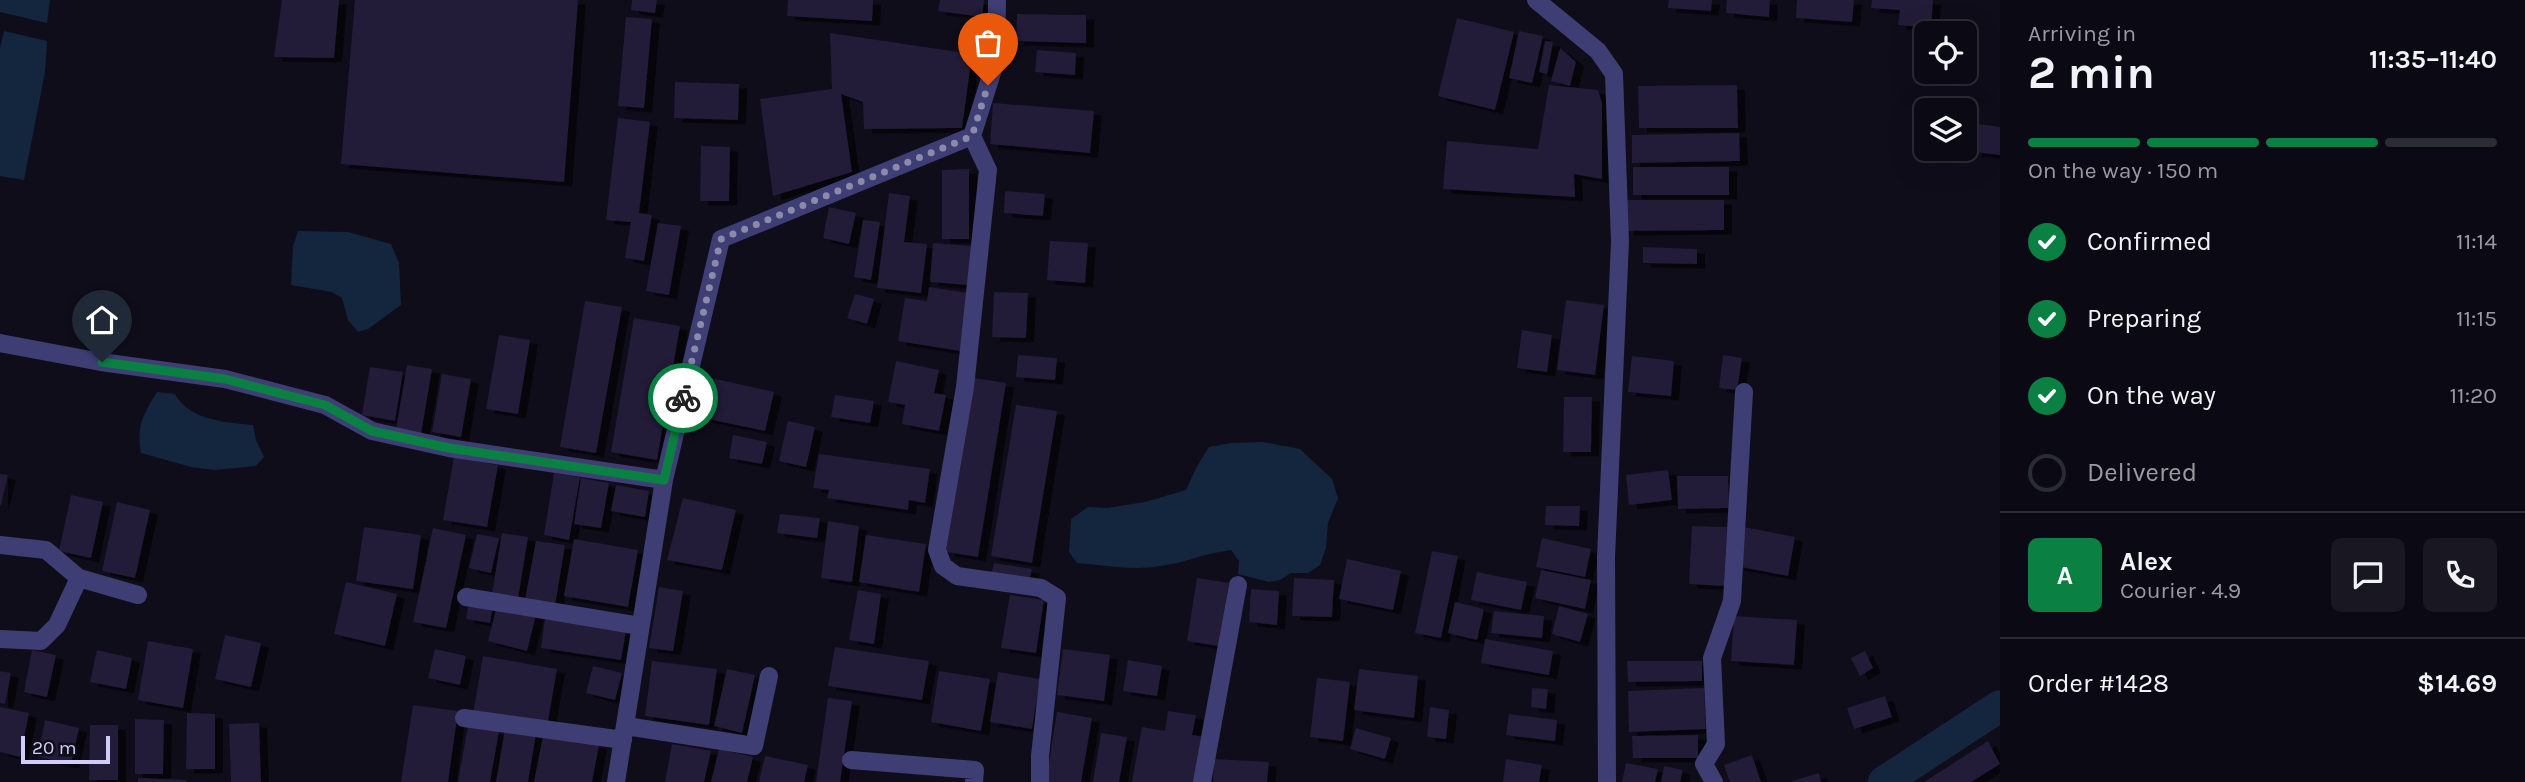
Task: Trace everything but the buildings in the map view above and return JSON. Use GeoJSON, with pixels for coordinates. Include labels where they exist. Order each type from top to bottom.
{"type":"FeatureCollection","features":[{"type":"Feature","properties":{"kind":"street"},"geometry":{"type":"LineString","coordinates":[[996,0],[996,60],[972,136],[988,170],[965,387],[937,550],[943,566],[957,576],[1041,588],[1057,598],[1040,757],[1040,782]]}},
{"type":"Feature","properties":{"kind":"street"},"geometry":{"type":"LineString","coordinates":[[1536,0],[1598,51],[1614,74],[1620,242],[1606,557],[1607,782]]}},
{"type":"Feature","properties":{"kind":"street"},"geometry":{"type":"LineString","coordinates":[[616,782],[664,480],[721,239],[972,136]]}},
{"type":"Feature","properties":{"kind":"street"},"geometry":{"type":"LineString","coordinates":[[0,343],[102,362],[225,379],[325,405],[372,431],[449,448],[664,480]]}},
{"type":"Feature","properties":{"kind":"street"},"geometry":{"type":"LineString","coordinates":[[1714,782],[1704,764],[1716,744],[1712,658],[1732,601],[1744,392]]}},
{"type":"Feature","properties":{"kind":"street"},"geometry":{"type":"LineString","coordinates":[[0,545],[46,551],[79,578],[138,595]]}},
{"type":"Feature","properties":{"kind":"street"},"geometry":{"type":"LineString","coordinates":[[0,639],[41,641],[57,625],[79,578]]}},
{"type":"Feature","properties":{"kind":"street"},"geometry":{"type":"LineString","coordinates":[[1202,782],[1238,585]]}},
{"type":"Feature","properties":{"kind":"street"},"geometry":{"type":"LineString","coordinates":[[466,597],[640,626]]}},
{"type":"Feature","properties":{"kind":"street"},"geometry":{"type":"LineString","coordinates":[[464,718],[754,746],[769,676]]}},
{"type":"Feature","properties":{"kind":"street"},"geometry":{"type":"LineString","coordinates":[[851,760],[975,769],[975,782]]}},
{"type":"Feature","properties":{"kind":"water"},"geometry":{"type":"Polygon","coordinates":[[[0,0],[50,0],[47,23],[0,12],[0,0]]]}},
{"type":"Feature","properties":{"kind":"water"},"geometry":{"type":"Polygon","coordinates":[[[4,31],[47,41],[45,72],[24,180],[0,176],[0,48],[4,31]]]}},
{"type":"Feature","properties":{"kind":"water"},"geometry":{"type":"Polygon","coordinates":[[[298,231],[348,232],[391,244],[399,263],[401,305],[368,329],[358,332],[348,320],[342,298],[332,292],[291,285],[293,246],[298,231]]]}},
{"type":"Feature","properties":{"kind":"water"},"geometry":{"type":"Polygon","coordinates":[[[157,392],[175,394],[190,410],[199,415],[253,425],[264,457],[256,466],[215,470],[191,467],[141,453],[139,435],[142,421],[157,392]]]}},
{"type":"Feature","properties":{"kind":"water"},"geometry":{"type":"Polygon","coordinates":[[[1263,442],[1300,449],[1332,479],[1338,498],[1328,523],[1326,548],[1320,565],[1308,573],[1291,573],[1280,580],[1269,582],[1238,574],[1239,561],[1231,550],[1169,565],[1139,568],[1077,563],[1069,552],[1071,519],[1088,507],[1107,508],[1145,502],[1186,490],[1209,447],[1263,442]]]}},
{"type":"Feature","properties":{"kind":"waterway"},"geometry":{"type":"LineString","coordinates":[[1884,782],[2000,706]]}},
{"type":"Feature","properties":{"kind":"way so far"},"geometry":{"type":"LineString","coordinates":[[683,398],[721,239],[972,136],[988,85]]}},
{"type":"Feature","properties":{"kind":"route"},"geometry":{"type":"LineString","coordinates":[[102,362],[225,379],[325,405],[372,431],[449,448],[664,480],[683,398]]}}]}
